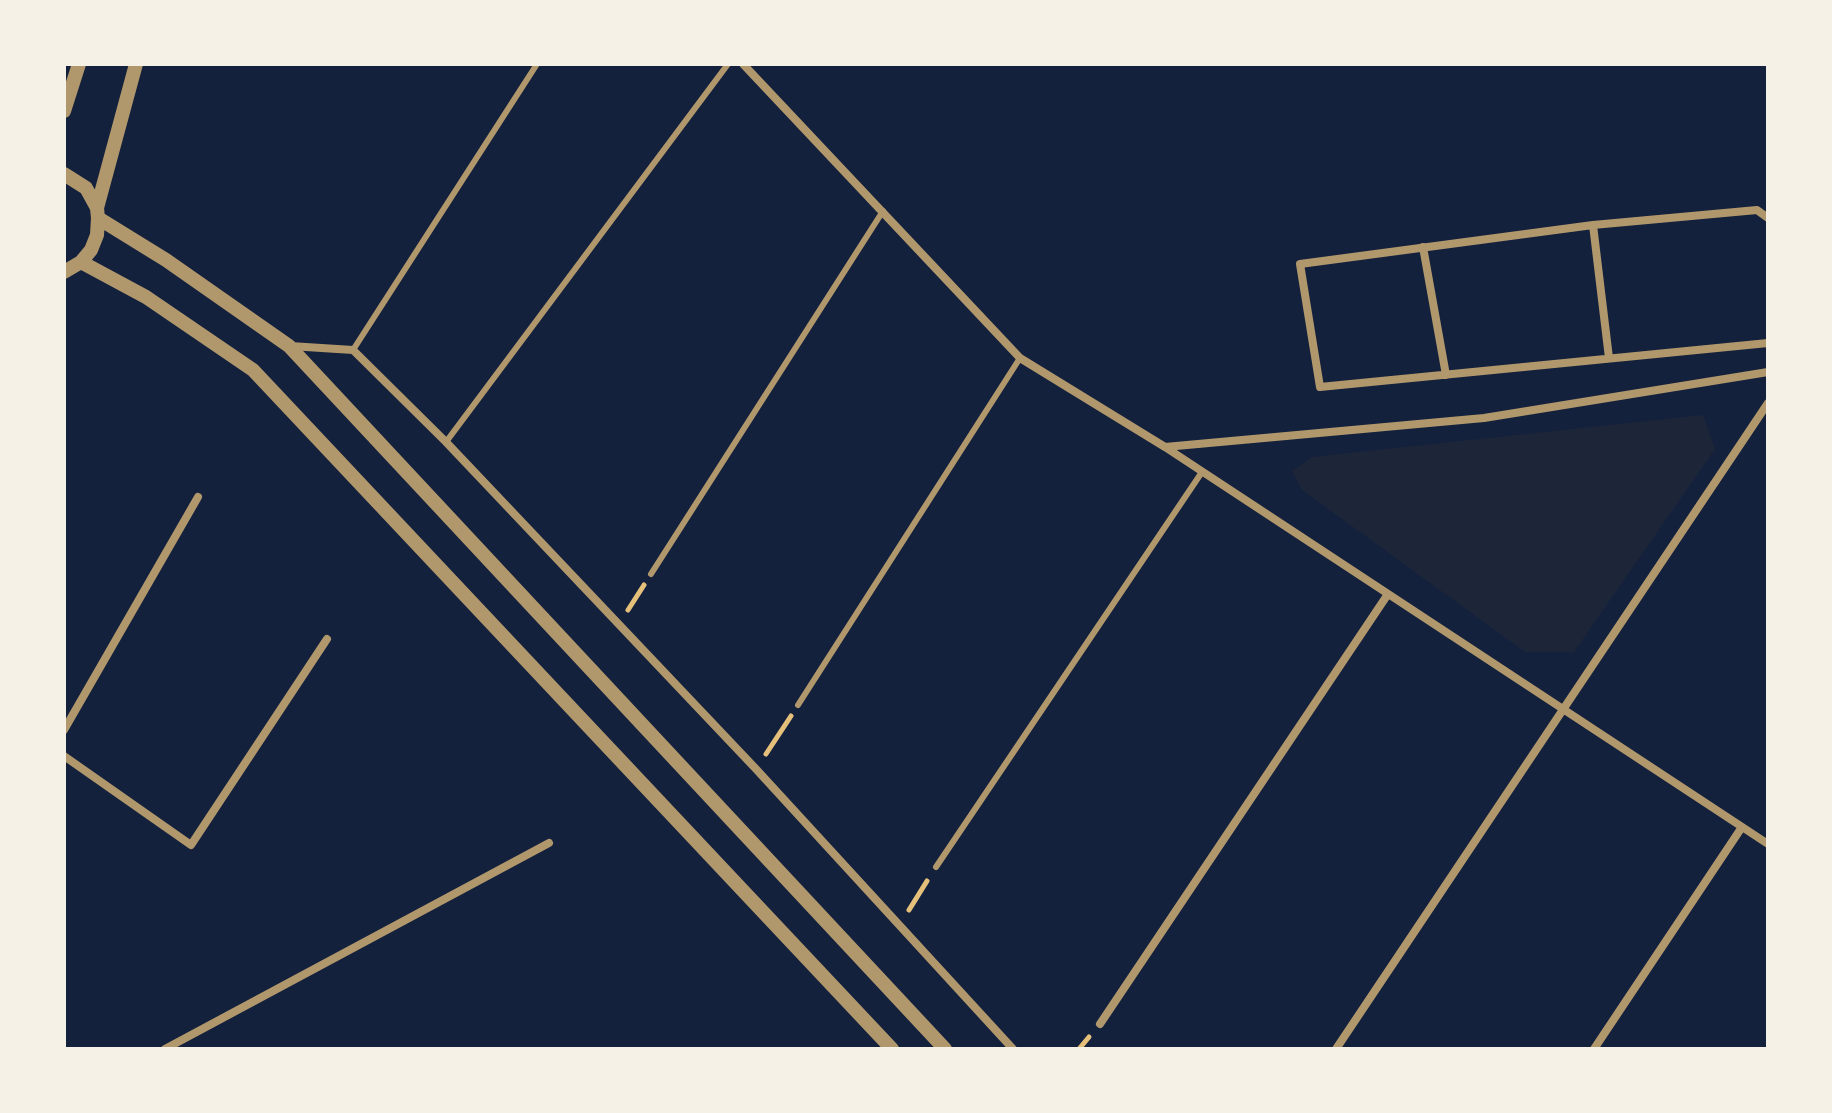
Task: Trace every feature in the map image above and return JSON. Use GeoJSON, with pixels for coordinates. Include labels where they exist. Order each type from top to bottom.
{"type":"FeatureCollection","features":[{"type":"Feature","properties":{"kind":"street"},"geometry":{"type":"LineString","coordinates":[[64,111],[79,64]]}},
{"type":"Feature","properties":{"kind":"street"},"geometry":{"type":"LineString","coordinates":[[64,272],[81,262],[91,250],[97,235],[98,213],[136,64]]}},
{"type":"Feature","properties":{"kind":"street"},"geometry":{"type":"LineString","coordinates":[[743,64],[1020,358],[1165,447],[1768,844]]}},
{"type":"Feature","properties":{"kind":"street"},"geometry":{"type":"LineString","coordinates":[[64,174],[86,188],[98,213],[289,346],[945,1049]]}},
{"type":"Feature","properties":{"kind":"street"},"geometry":{"type":"LineString","coordinates":[[1768,218],[1757,210],[1593,225],[1300,264],[1320,387],[1768,343]]}},
{"type":"Feature","properties":{"kind":"street"},"geometry":{"type":"LineString","coordinates":[[1593,225],[1609,358]]}},
{"type":"Feature","properties":{"kind":"street"},"geometry":{"type":"LineString","coordinates":[[1423,247],[1446,375]]}},
{"type":"Feature","properties":{"kind":"street"},"geometry":{"type":"LineString","coordinates":[[81,262],[146,297],[253,370],[892,1049]]}},
{"type":"Feature","properties":{"kind":"street"},"geometry":{"type":"LineString","coordinates":[[289,346],[353,350],[446,442],[756,769],[1013,1049]]}},
{"type":"Feature","properties":{"kind":"street"},"geometry":{"type":"LineString","coordinates":[[1165,447],[1484,418],[1768,372]]}},
{"type":"Feature","properties":{"kind":"street"},"geometry":{"type":"LineString","coordinates":[[1336,1049],[1768,403]]}},
{"type":"Feature","properties":{"kind":"street"},"geometry":{"type":"LineString","coordinates":[[64,730],[198,497]]}},
{"type":"Feature","properties":{"kind":"street"},"geometry":{"type":"LineString","coordinates":[[1100,1024],[1388,594]]}},
{"type":"Feature","properties":{"kind":"street"},"geometry":{"type":"LineString","coordinates":[[64,756],[191,845],[327,639]]}},
{"type":"Feature","properties":{"kind":"street"},"geometry":{"type":"LineString","coordinates":[[1594,1049],[1742,827]]}},
{"type":"Feature","properties":{"kind":"street"},"geometry":{"type":"LineString","coordinates":[[165,1049],[549,843]]}},
{"type":"Feature","properties":{"kind":"lane"},"geometry":{"type":"LineString","coordinates":[[353,350],[537,64]]}},
{"type":"Feature","properties":{"kind":"lane"},"geometry":{"type":"LineString","coordinates":[[446,442],[728,64]]}},
{"type":"Feature","properties":{"kind":"lane"},"geometry":{"type":"LineString","coordinates":[[651,574],[883,211]]}},
{"type":"Feature","properties":{"kind":"lane"},"geometry":{"type":"LineString","coordinates":[[798,705],[1020,358]]}},
{"type":"Feature","properties":{"kind":"lane"},"geometry":{"type":"LineString","coordinates":[[936,867],[1202,472]]}},
{"type":"Feature","properties":{"kind":"path"},"geometry":{"type":"LineString","coordinates":[[619,626],[651,574]]}},
{"type":"Feature","properties":{"kind":"path"},"geometry":{"type":"LineString","coordinates":[[756,769],[798,705]]}},
{"type":"Feature","properties":{"kind":"path"},"geometry":{"type":"LineString","coordinates":[[900,925],[936,867]]}},
{"type":"Feature","properties":{"kind":"shaded area"},"geometry":{"type":"Polygon","coordinates":[[[1703,415],[1715,449],[1574,652],[1525,652],[1302,490],[1292,471],[1312,457],[1703,415]]]}}]}
